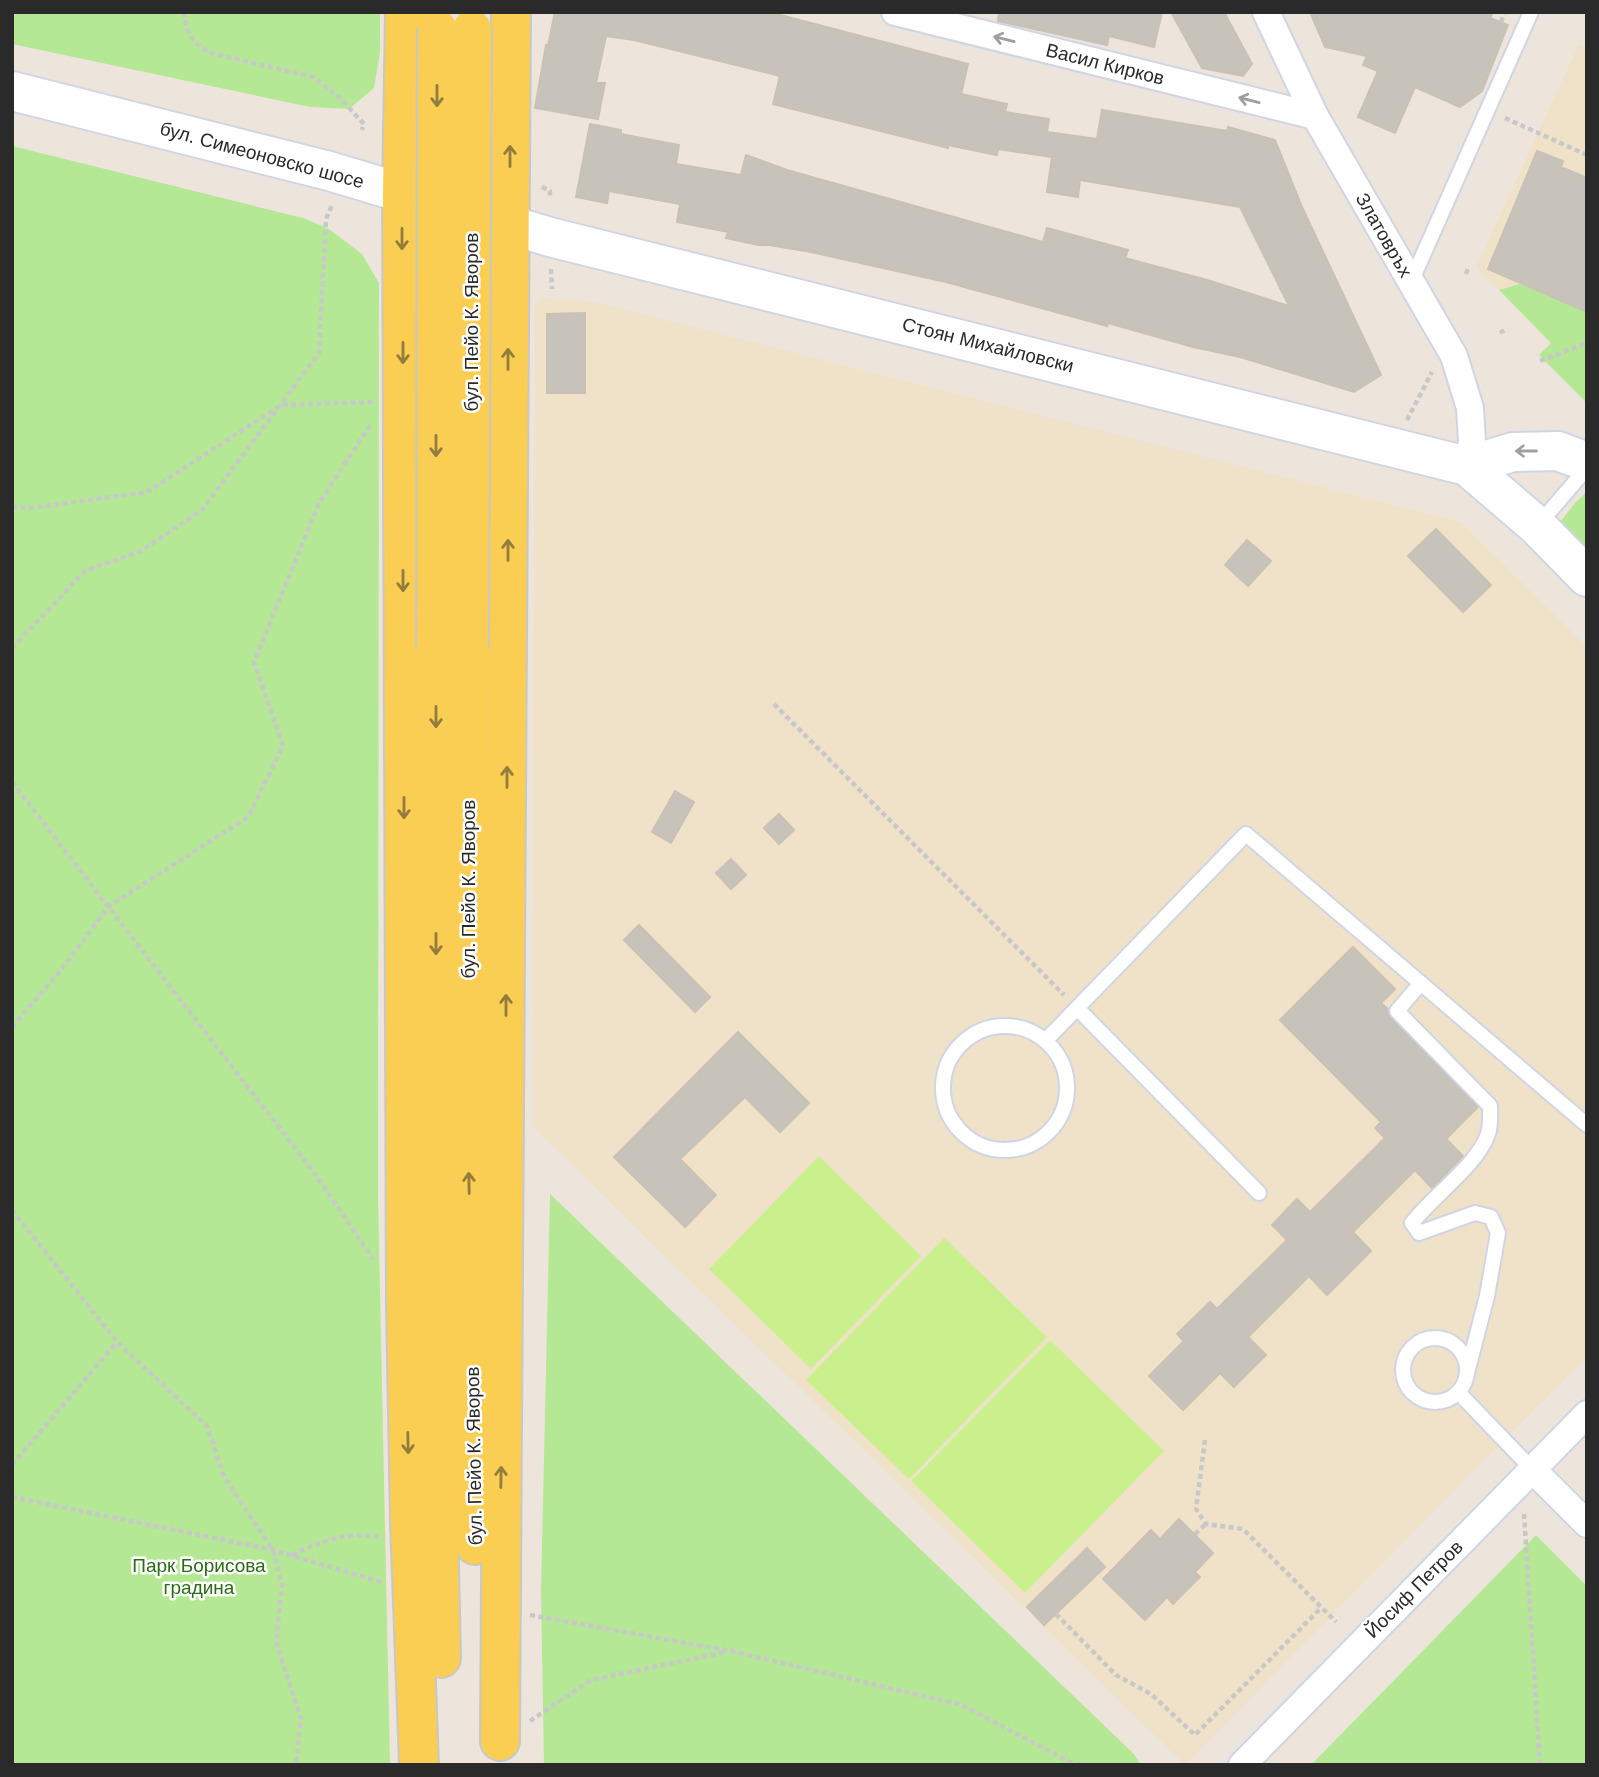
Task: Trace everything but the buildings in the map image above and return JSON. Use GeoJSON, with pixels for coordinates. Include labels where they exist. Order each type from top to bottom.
{"type":"FeatureCollection","features":[{"type":"Feature","properties":{"kind":"main road"},"geometry":{"type":"LineString","coordinates":[[501,1749],[511,12]]}},
{"type":"Feature","properties":{"kind":"main road"},"geometry":{"type":"LineString","coordinates":[[427,1757],[410,1509],[404,1056],[402,193],[445,19]]}},
{"type":"Feature","properties":{"kind":"main road","name":"бул. Пейо К. Яворов"},"geometry":{"type":"LineString","coordinates":[[445,19],[452,648],[467,1056],[455,1473]]}},
{"type":"Feature","properties":{"kind":"main road"},"geometry":{"type":"LineString","coordinates":[[404,1056],[455,1473],[501,1749]]}},
{"type":"Feature","properties":{"kind":"main road"},"geometry":{"type":"LineString","coordinates":[[427,1757],[455,1473],[506,1062]]}},
{"type":"Feature","properties":{"kind":"street","name":"Васил Кирков"},"geometry":{"type":"LineString","coordinates":[[895,12],[959,21],[1315,116]]}},
{"type":"Feature","properties":{"kind":"street","name":"Златовръх"},"geometry":{"type":"LineString","coordinates":[[1266,12],[1315,116],[1454,356],[1470,408],[1472,442],[1466,466]]}},
{"type":"Feature","properties":{"kind":"street","name":"бул. Симеоновско шосе"},"geometry":{"type":"LineString","coordinates":[[12,91],[315,168],[509,225]]}},
{"type":"Feature","properties":{"kind":"street","name":"Стоян Михайловски"},"geometry":{"type":"LineString","coordinates":[[509,225],[1466,466]]}},
{"type":"Feature","properties":{"kind":"street"},"geometry":{"type":"LineString","coordinates":[[1466,466],[1513,452],[1559,452],[1587,461]]}},
{"type":"Feature","properties":{"kind":"street"},"geometry":{"type":"LineString","coordinates":[[1466,466],[1537,526],[1587,578]]}},
{"type":"Feature","properties":{"kind":"street","name":"Йосиф Петров"},"geometry":{"type":"LineString","coordinates":[[1242,1765],[1587,1414]]}},
{"type":"Feature","properties":{"kind":"street"},"geometry":{"type":"LineString","coordinates":[[1532,1469],[1587,1524]]}},
{"type":"Feature","properties":{"kind":"lane"},"geometry":{"type":"LineString","coordinates":[[1411,282],[1531,12]]}},
{"type":"Feature","properties":{"kind":"lane"},"geometry":{"type":"LineString","coordinates":[[1537,526],[1587,468]]}},
{"type":"Feature","properties":{"kind":"lane"},"geometry":{"type":"LineString","coordinates":[[1046,1041],[1247,834],[1587,1125]]}},
{"type":"Feature","properties":{"kind":"lane"},"geometry":{"type":"LineString","coordinates":[[1421,983],[1397,1011],[1490,1106],[1490,1131],[1482,1149],[1412,1223],[1419,1233],[1475,1213],[1491,1217],[1498,1233],[1488,1296],[1467,1373],[1464,1383],[1458,1392],[1440,1401],[1420,1398],[1406,1383],[1404,1373],[1404,1363],[1415,1345],[1435,1338],[1455,1344],[1462,1352],[1467,1373]]}},
{"type":"Feature","properties":{"kind":"lane"},"geometry":{"type":"LineString","coordinates":[[1077,1008],[1259,1193]]}},
{"type":"Feature","properties":{"kind":"lane"},"geometry":{"type":"LineString","coordinates":[[995,1026],[1015,1026],[1035,1032],[1046,1041],[1062,1062],[1068,1082],[1066,1103],[1058,1122],[1044,1137],[1025,1147],[1005,1150],[984,1147],[966,1137],[952,1122],[943,1103],[942,1083],[947,1062],[958,1045],[975,1032],[995,1026]]}},
{"type":"Feature","properties":{"kind":"lane"},"geometry":{"type":"LineString","coordinates":[[1458,1392],[1532,1469]]}},
{"type":"Feature","properties":{"kind":"path"},"geometry":{"type":"LineString","coordinates":[[184,12],[184,26],[196,44],[210,53],[313,77],[339,97],[364,124],[362,130]]}},
{"type":"Feature","properties":{"kind":"path"},"geometry":{"type":"LineString","coordinates":[[1501,22],[1505,12]]}},
{"type":"Feature","properties":{"kind":"path"},"geometry":{"type":"LineString","coordinates":[[1487,111],[1587,155]]}},
{"type":"Feature","properties":{"kind":"path"},"geometry":{"type":"LineString","coordinates":[[12,648],[85,571],[141,551],[202,510],[281,405],[319,353],[326,219]]}},
{"type":"Feature","properties":{"kind":"path"},"geometry":{"type":"LineString","coordinates":[[551,261],[552,289]]}},
{"type":"Feature","properties":{"kind":"path"},"geometry":{"type":"LineString","coordinates":[[1466,274],[1469,266]]}},
{"type":"Feature","properties":{"kind":"path"},"geometry":{"type":"LineString","coordinates":[[1500,333],[1507,328]]}},
{"type":"Feature","properties":{"kind":"path"},"geometry":{"type":"LineString","coordinates":[[1540,361],[1587,343]]}},
{"type":"Feature","properties":{"kind":"path"},"geometry":{"type":"LineString","coordinates":[[1404,424],[1435,366]]}},
{"type":"Feature","properties":{"kind":"path"},"geometry":{"type":"LineString","coordinates":[[12,507],[31,508],[147,492],[281,405],[386,401]]}},
{"type":"Feature","properties":{"kind":"path"},"geometry":{"type":"LineString","coordinates":[[12,1027],[61,970],[109,906],[248,817],[283,746],[254,662],[319,503],[371,424]]}},
{"type":"Feature","properties":{"kind":"path"},"geometry":{"type":"LineString","coordinates":[[774,704],[1077,1008]]}},
{"type":"Feature","properties":{"kind":"path"},"geometry":{"type":"LineString","coordinates":[[12,782],[315,1174],[377,1264]]}},
{"type":"Feature","properties":{"kind":"path"},"geometry":{"type":"LineString","coordinates":[[12,1210],[117,1342],[207,1426],[224,1477],[273,1550],[282,1585],[276,1642],[301,1718],[296,1765]]}},
{"type":"Feature","properties":{"kind":"path"},"geometry":{"type":"LineString","coordinates":[[12,1465],[117,1342]]}},
{"type":"Feature","properties":{"kind":"path"},"geometry":{"type":"LineString","coordinates":[[1205,1440],[1196,1509],[1206,1524],[1243,1529],[1336,1622]]}},
{"type":"Feature","properties":{"kind":"path"},"geometry":{"type":"LineString","coordinates":[[12,1497],[273,1550],[386,1583]]}},
{"type":"Feature","properties":{"kind":"path"},"geometry":{"type":"LineString","coordinates":[[1524,1503],[1540,1765]]}},
{"type":"Feature","properties":{"kind":"path"},"geometry":{"type":"LineString","coordinates":[[1195,1534],[1206,1524]]}},
{"type":"Feature","properties":{"kind":"path"},"geometry":{"type":"LineString","coordinates":[[292,1555],[314,1545],[355,1534],[387,1538]]}},
{"type":"Feature","properties":{"kind":"path"},"geometry":{"type":"LineString","coordinates":[[1056,1614],[1116,1675],[1151,1694],[1195,1735],[1321,1608]]}},
{"type":"Feature","properties":{"kind":"path"},"geometry":{"type":"LineString","coordinates":[[526,1615],[731,1651],[962,1705],[1071,1763],[1083,1765]]}},
{"type":"Feature","properties":{"kind":"path"},"geometry":{"type":"LineString","coordinates":[[501,1749],[591,1680],[731,1651]]}},
{"type":"Feature","properties":{"kind":"shaded area"},"geometry":{"type":"Polygon","coordinates":[[[1579,44],[1587,47],[1587,403],[1539,355],[1551,343],[1476,267],[1579,44]]]}},
{"type":"Feature","properties":{"kind":"shaded area"},"geometry":{"type":"Polygon","coordinates":[[[542,298],[602,304],[1461,522],[1587,647],[1587,1356],[1185,1765],[532,1126],[535,305],[542,298]]]}},
{"type":"Feature","properties":{"kind":"green space"},"geometry":{"type":"Polygon","coordinates":[[[12,12],[380,12],[380,52],[374,88],[349,109],[310,107],[12,44],[12,12]]]}},
{"type":"Feature","properties":{"kind":"green space","name":"Парк Борисова градина"},"geometry":{"type":"Polygon","coordinates":[[[12,146],[303,218],[329,229],[362,254],[379,283],[378,1195],[390,1765],[12,1765],[12,146]]]}},
{"type":"Feature","properties":{"kind":"green space"},"geometry":{"type":"Polygon","coordinates":[[[1520,284],[1587,312],[1587,403],[1539,355],[1551,343],[1499,290],[1520,284]]]}},
{"type":"Feature","properties":{"kind":"green space"},"geometry":{"type":"Polygon","coordinates":[[[1587,492],[1587,563],[1557,526],[1587,492]]]}},
{"type":"Feature","properties":{"kind":"green space"},"geometry":{"type":"Polygon","coordinates":[[[819,1156],[921,1256],[811,1369],[709,1269],[819,1156]]]}},
{"type":"Feature","properties":{"kind":"green space"},"geometry":{"type":"Polygon","coordinates":[[[550,1194],[1134,1754],[1141,1765],[544,1765],[541,1590],[550,1194]]]}},
{"type":"Feature","properties":{"kind":"green space"},"geometry":{"type":"Polygon","coordinates":[[[944,1238],[1047,1337],[909,1479],[806,1380],[944,1238]]]}},
{"type":"Feature","properties":{"kind":"green space"},"geometry":{"type":"Polygon","coordinates":[[[1050,1340],[1164,1451],[1025,1593],[911,1481],[1050,1340]]]}},
{"type":"Feature","properties":{"kind":"green space"},"geometry":{"type":"Polygon","coordinates":[[[1536,1535],[1587,1586],[1587,1765],[1311,1765],[1536,1535]]]}}]}
